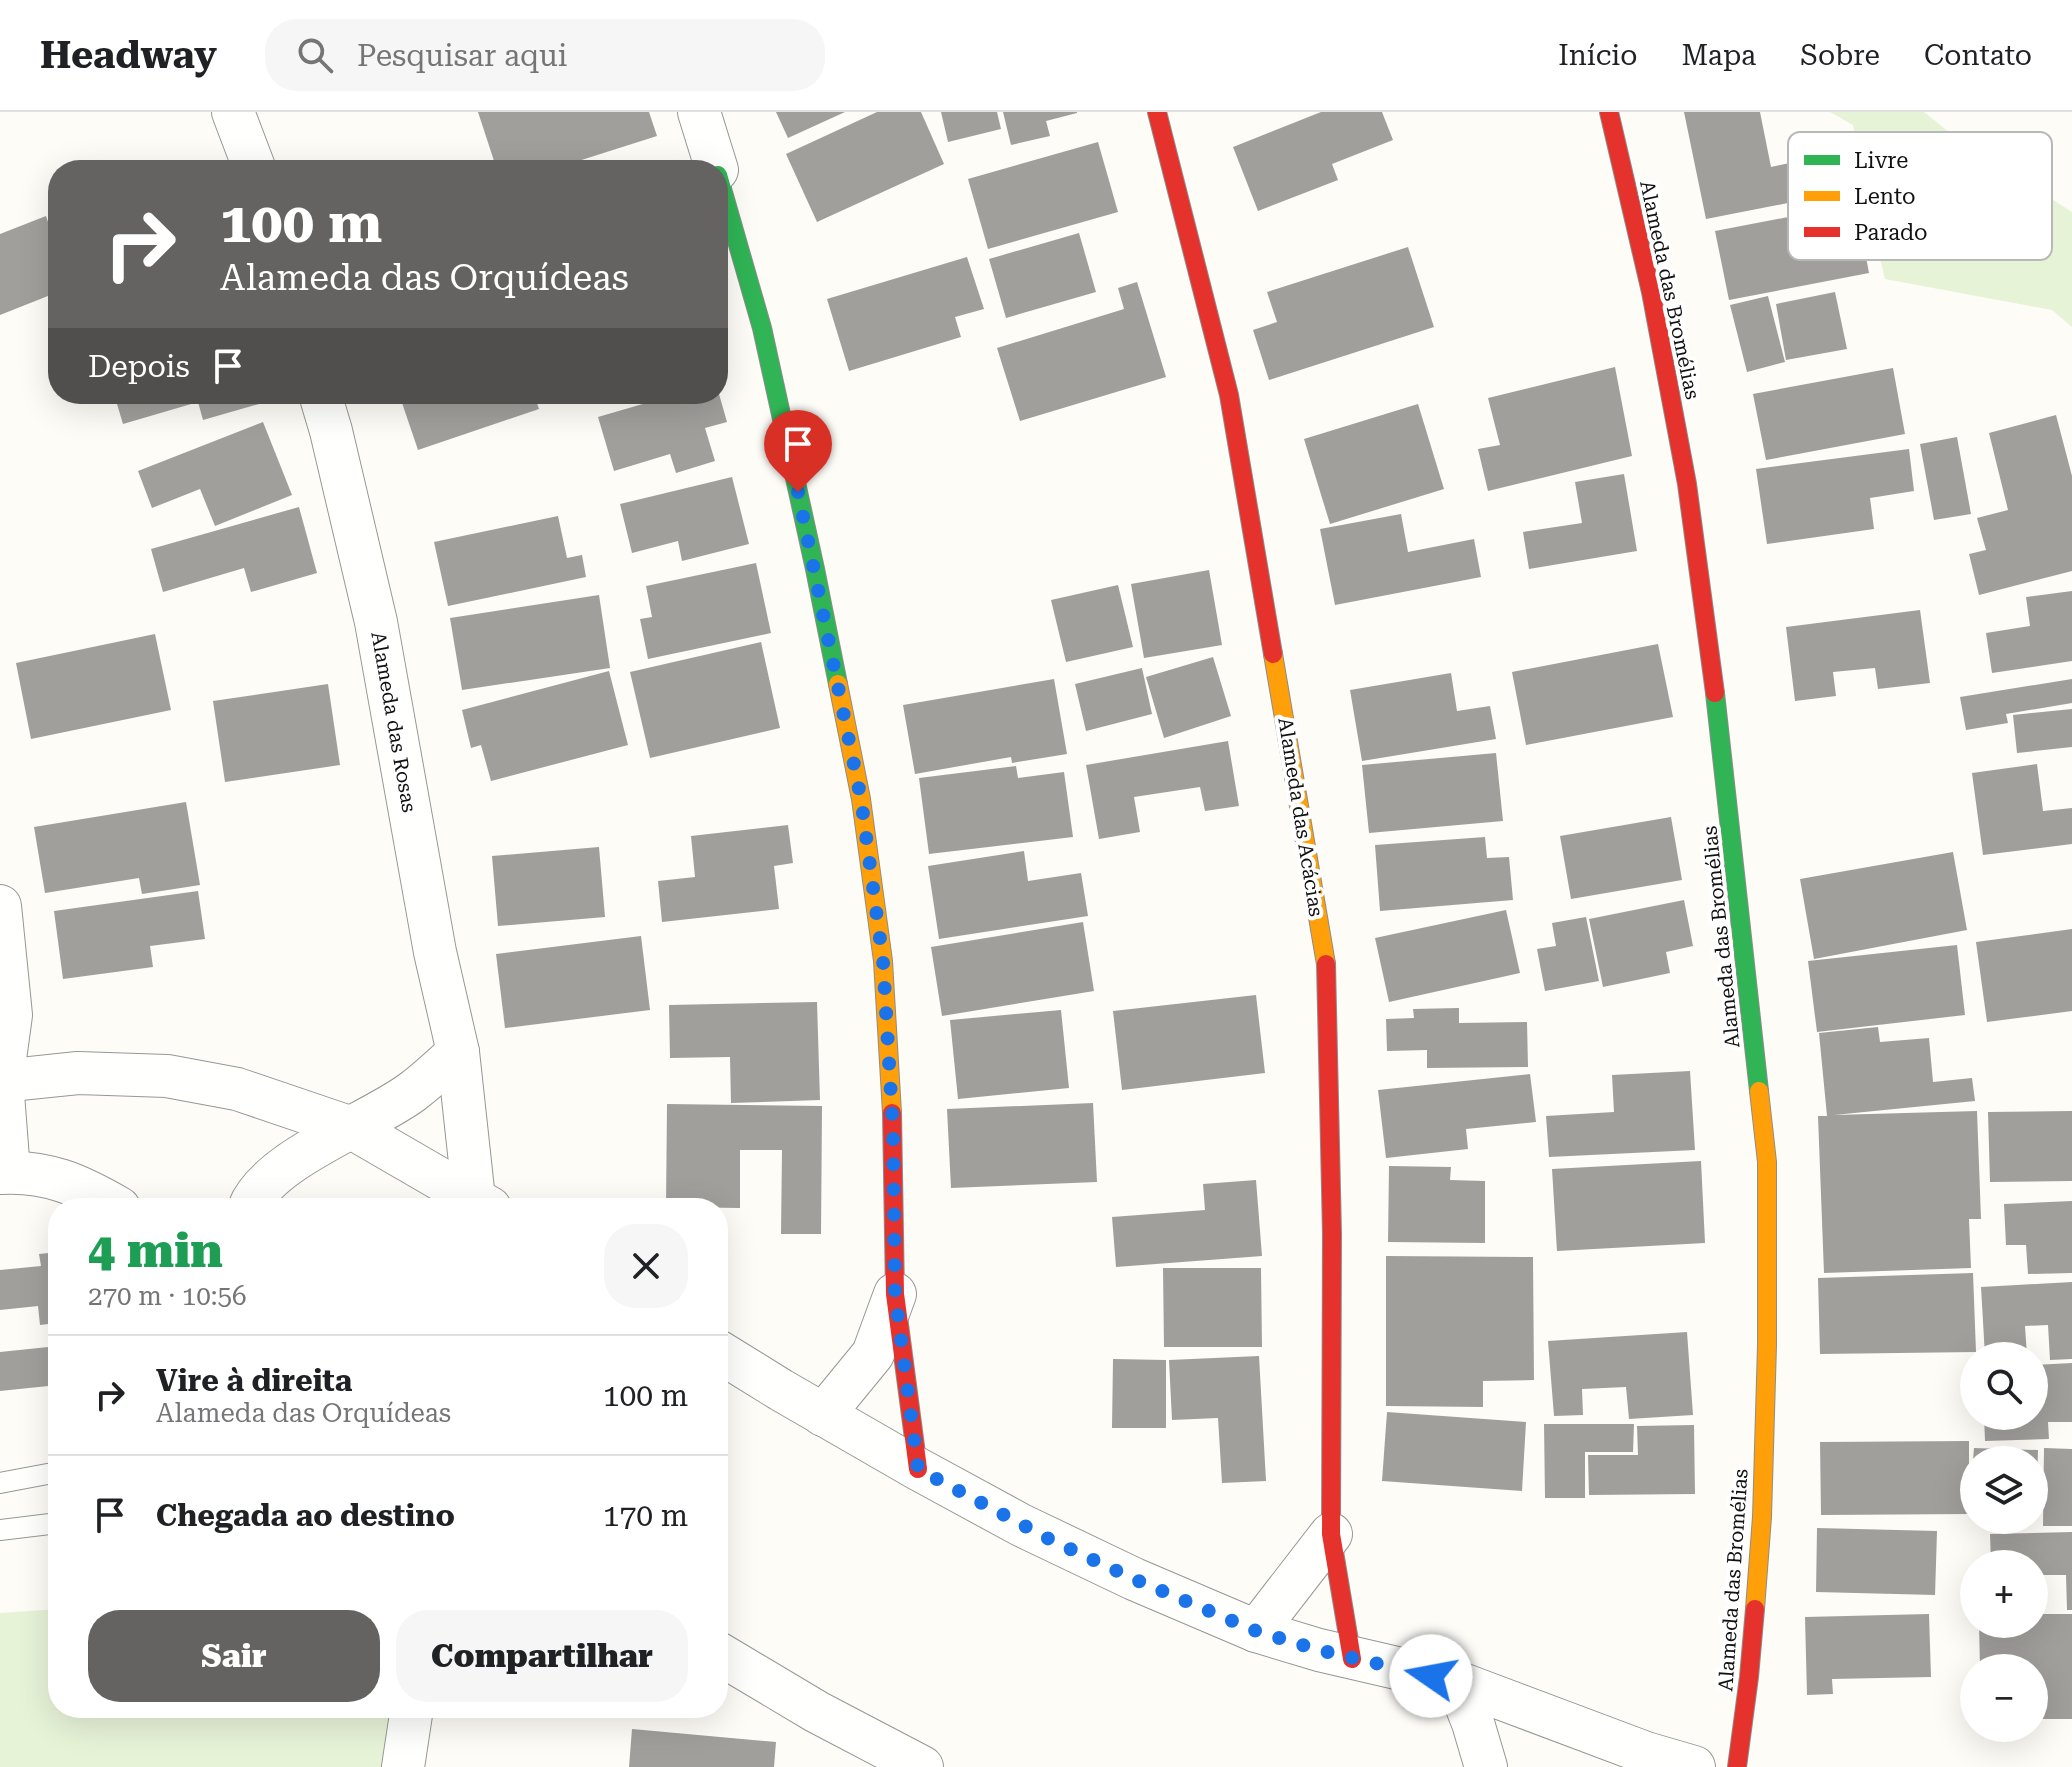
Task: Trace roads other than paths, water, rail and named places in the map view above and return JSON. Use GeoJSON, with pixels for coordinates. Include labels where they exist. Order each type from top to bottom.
{"type":"FeatureCollection","features":[{"type":"Feature","properties":{"kind":"street"},"geometry":{"type":"LineString","coordinates":[[233,112],[251,160]]}},
{"type":"Feature","properties":{"kind":"street"},"geometry":{"type":"LineString","coordinates":[[699,112],[713,160]]}},
{"type":"Feature","properties":{"kind":"street","name":"Alameda das Acácias"},"geometry":{"type":"LineString","coordinates":[[1157,112],[1229,395],[1327,971],[1332,1234],[1331,1534],[1352,1659]]}},
{"type":"Feature","properties":{"kind":"street","name":"Alameda das Bromélias"},"geometry":{"type":"LineString","coordinates":[[1609,112],[1651,292],[1687,484],[1722,743],[1767,1162],[1767,1345],[1762,1517],[1749,1677],[1737,1767]]}},
{"type":"Feature","properties":{"kind":"street"},"geometry":{"type":"LineString","coordinates":[[728,211],[765,342],[861,799],[883,961],[893,1129],[895,1294],[918,1469]]}},
{"type":"Feature","properties":{"kind":"street","name":"Alameda das Rosas"},"geometry":{"type":"LineString","coordinates":[[323,404],[376,622],[435,952],[458,1052],[481,1198]]}},
{"type":"Feature","properties":{"kind":"street"},"geometry":{"type":"LineString","coordinates":[[0,906],[11,1015],[1,1081],[4,1172],[50,1175],[101,1198]]}},
{"type":"Feature","properties":{"kind":"street"},"geometry":{"type":"LineString","coordinates":[[253,1198],[287,1164],[411,1093],[458,1052]]}},
{"type":"Feature","properties":{"kind":"street"},"geometry":{"type":"LineString","coordinates":[[1,1081],[78,1073],[167,1076],[237,1089],[352,1128],[472,1198]]}},
{"type":"Feature","properties":{"kind":"street"},"geometry":{"type":"LineString","coordinates":[[823,1415],[873,1354],[895,1294]]}},
{"type":"Feature","properties":{"kind":"street"},"geometry":{"type":"LineString","coordinates":[[728,1357],[918,1469],[1049,1539],[1256,1631],[1352,1659],[1457,1682],[1628,1760],[1694,1767]]}},
{"type":"Feature","properties":{"kind":"street"},"geometry":{"type":"LineString","coordinates":[[1256,1631],[1331,1534]]}},
{"type":"Feature","properties":{"kind":"street"},"geometry":{"type":"LineString","coordinates":[[728,1660],[853,1750],[922,1767]]}},
{"type":"Feature","properties":{"kind":"street"},"geometry":{"type":"LineString","coordinates":[[1457,1682],[1486,1767]]}},
{"type":"Feature","properties":{"kind":"street"},"geometry":{"type":"LineString","coordinates":[[403,1767],[410,1718]]}},
{"type":"Feature","properties":{"kind":"lane"},"geometry":{"type":"LineString","coordinates":[[0,1483],[48,1474]]}},
{"type":"Feature","properties":{"kind":"lane"},"geometry":{"type":"LineString","coordinates":[[0,1530],[48,1524]]}}]}
